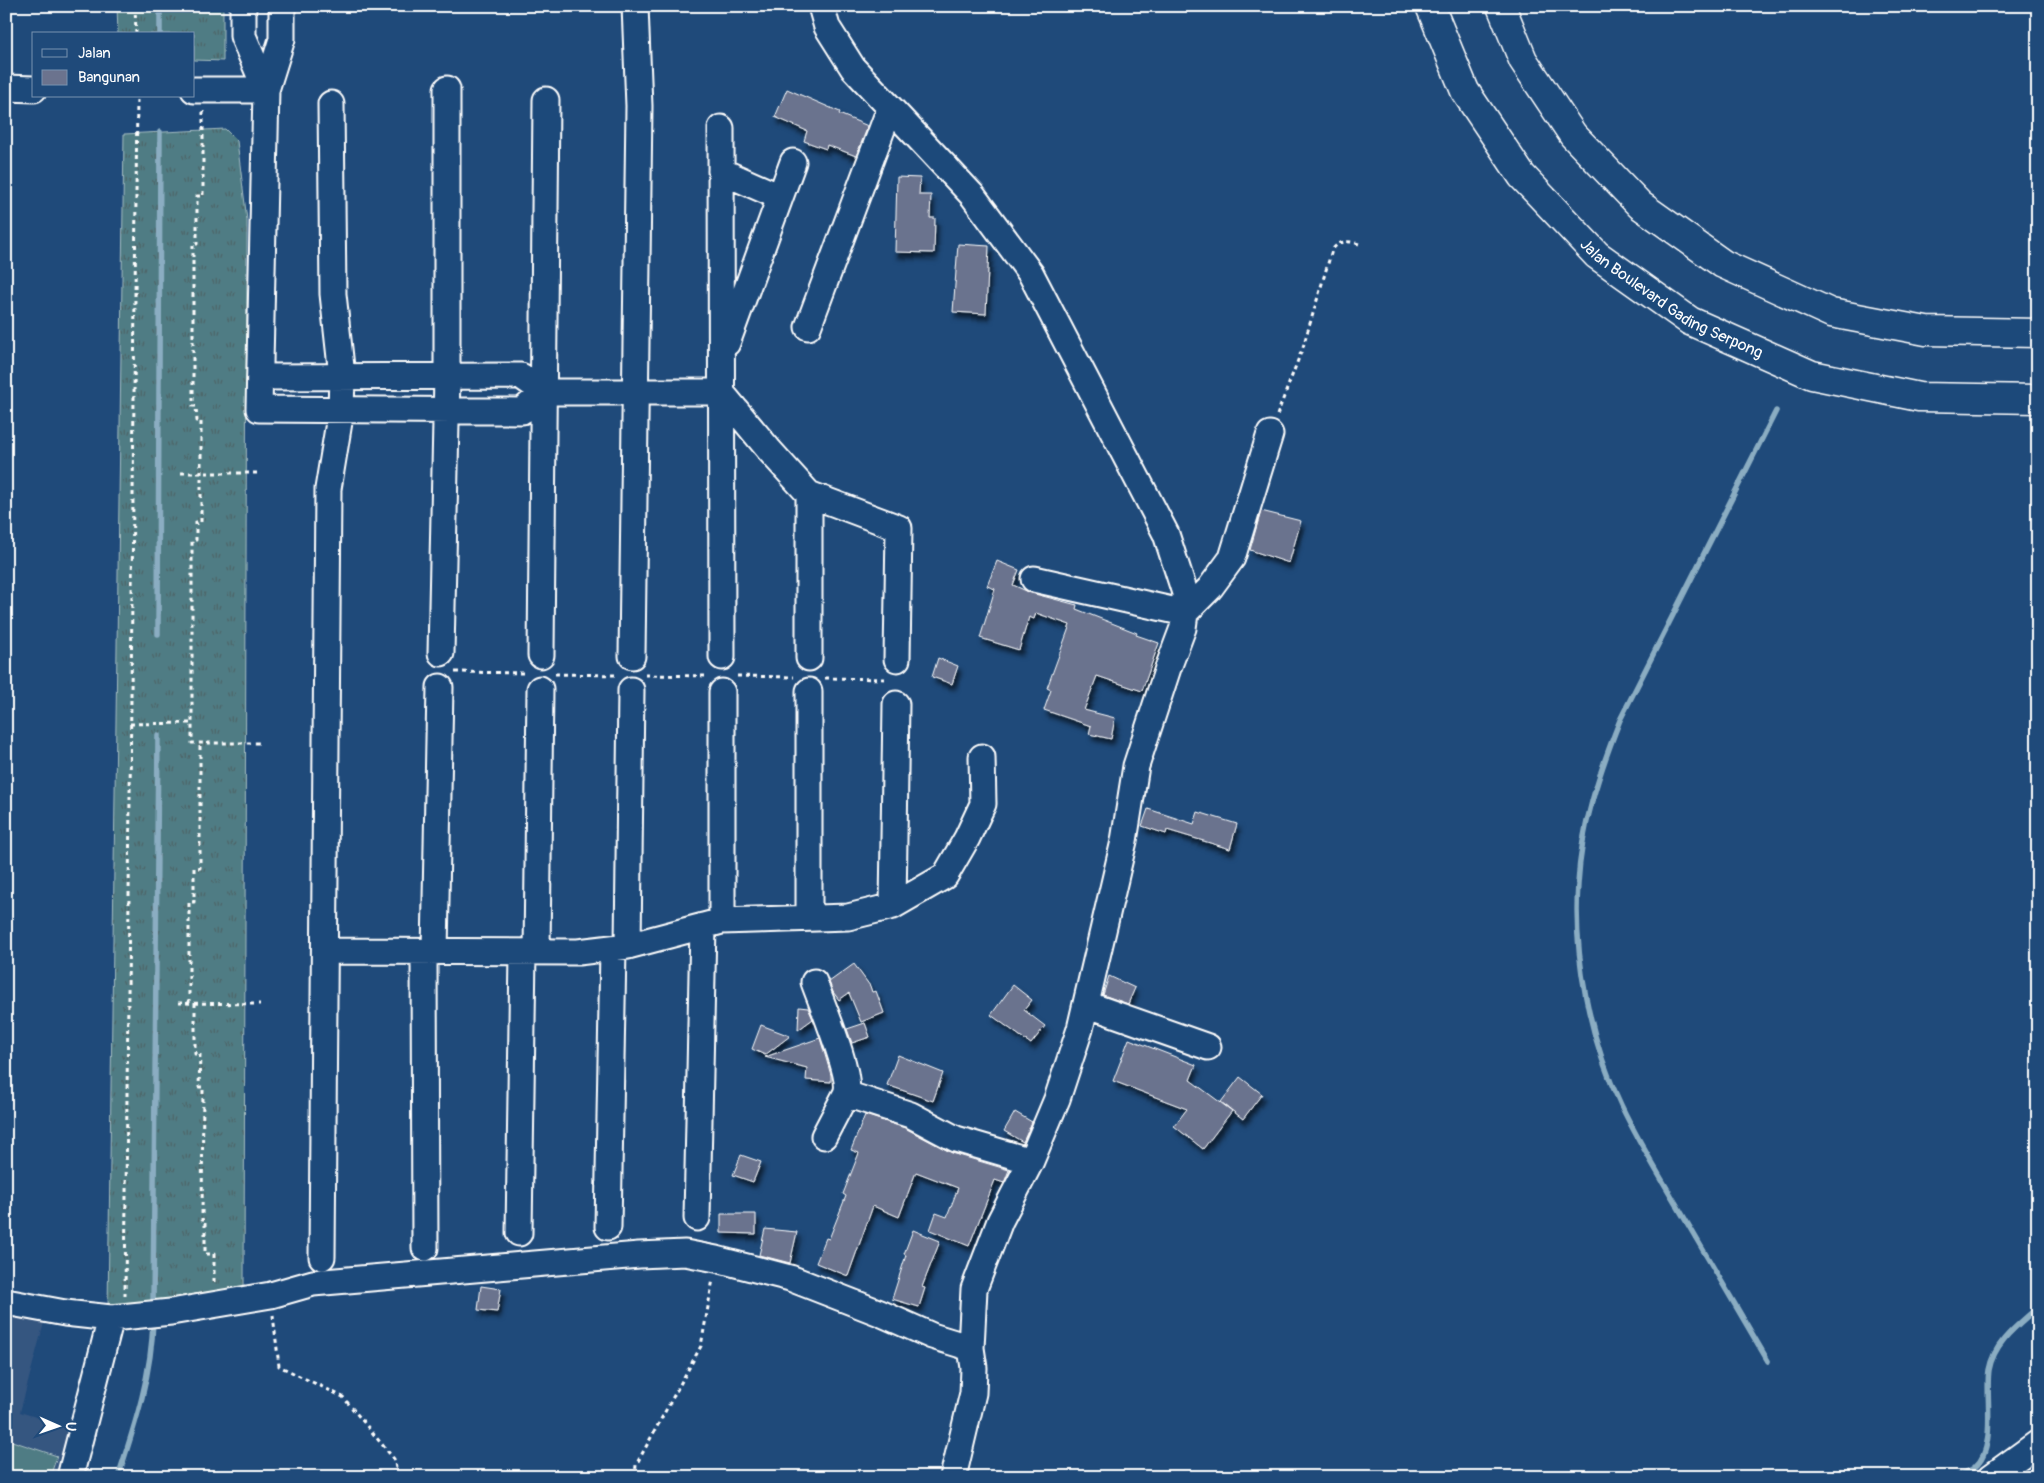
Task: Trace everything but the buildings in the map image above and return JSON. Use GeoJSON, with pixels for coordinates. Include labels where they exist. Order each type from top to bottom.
{"type":"FeatureCollection","features":[{"type":"Feature","properties":{"kind":"main road","name":"Jalan Boulevard Gading Serpong"},"geometry":{"type":"LineString","coordinates":[[1430,6],[1465,91],[1522,176],[1597,255],[1690,321],[1812,375],[1918,397],[2038,399]]}},
{"type":"Feature","properties":{"kind":"main road"},"geometry":{"type":"LineString","coordinates":[[1500,6],[1522,60],[1573,135],[1640,205],[1723,264],[1832,313],[1926,331],[2038,333]]}},
{"type":"Feature","properties":{"kind":"street"},"geometry":{"type":"LineString","coordinates":[[243,6],[243,36],[266,90]]}},
{"type":"Feature","properties":{"kind":"street"},"geometry":{"type":"LineString","coordinates":[[282,6],[282,39],[266,90],[260,410],[522,412],[544,392]]}},
{"type":"Feature","properties":{"kind":"street"},"geometry":{"type":"LineString","coordinates":[[608,1227],[632,674],[639,106],[635,6]]}},
{"type":"Feature","properties":{"kind":"street"},"geometry":{"type":"LineString","coordinates":[[821,6],[827,27],[853,68],[973,196],[1031,274],[1166,534],[1185,594],[1186,613],[1179,642],[1168,668],[1136,766],[1124,840],[1086,1004],[1058,1099],[1000,1221],[974,1290],[971,1348],[974,1368],[973,1393],[954,1477]]}},
{"type":"Feature","properties":{"kind":"street"},"geometry":{"type":"LineString","coordinates":[[6,88],[32,89]]}},
{"type":"Feature","properties":{"kind":"street"},"geometry":{"type":"LineString","coordinates":[[425,1248],[430,952],[444,671],[447,89]]}},
{"type":"Feature","properties":{"kind":"street"},"geometry":{"type":"LineString","coordinates":[[198,90],[266,90]]}},
{"type":"Feature","properties":{"kind":"street"},"geometry":{"type":"LineString","coordinates":[[519,1233],[540,673],[546,100]]}},
{"type":"Feature","properties":{"kind":"street"},"geometry":{"type":"LineString","coordinates":[[322,1257],[328,489],[341,410],[342,376],[333,294],[331,104]]}},
{"type":"Feature","properties":{"kind":"street"},"geometry":{"type":"LineString","coordinates":[[808,327],[890,108]]}},
{"type":"Feature","properties":{"kind":"street"},"geometry":{"type":"LineString","coordinates":[[697,1218],[722,675],[721,128]]}},
{"type":"Feature","properties":{"kind":"street"},"geometry":{"type":"LineString","coordinates":[[721,359],[793,162]]}},
{"type":"Feature","properties":{"kind":"street"},"geometry":{"type":"LineString","coordinates":[[721,171],[780,197]]}},
{"type":"Feature","properties":{"kind":"street"},"geometry":{"type":"LineString","coordinates":[[260,377],[521,376],[544,392],[721,392]]}},
{"type":"Feature","properties":{"kind":"street"},"geometry":{"type":"LineString","coordinates":[[721,392],[809,494],[899,528],[897,669]]}},
{"type":"Feature","properties":{"kind":"street"},"geometry":{"type":"LineString","coordinates":[[1186,613],[1210,588],[1232,558],[1270,434]]}},
{"type":"Feature","properties":{"kind":"street"},"geometry":{"type":"LineString","coordinates":[[808,918],[809,494]]}},
{"type":"Feature","properties":{"kind":"street"},"geometry":{"type":"LineString","coordinates":[[1034,579],[1186,613]]}},
{"type":"Feature","properties":{"kind":"street"},"geometry":{"type":"LineString","coordinates":[[893,906],[896,704]]}},
{"type":"Feature","properties":{"kind":"street"},"geometry":{"type":"LineString","coordinates":[[325,951],[578,952],[620,948],[712,924],[848,917],[893,906],[945,876],[967,838],[983,804],[982,757]]}},
{"type":"Feature","properties":{"kind":"street"},"geometry":{"type":"LineString","coordinates":[[814,982],[839,1050],[848,1084],[846,1094],[824,1136]]}},
{"type":"Feature","properties":{"kind":"street"},"geometry":{"type":"LineString","coordinates":[[1086,1004],[1208,1046]]}},
{"type":"Feature","properties":{"kind":"street"},"geometry":{"type":"LineString","coordinates":[[846,1094],[911,1115],[956,1139],[1030,1161]]}},
{"type":"Feature","properties":{"kind":"street"},"geometry":{"type":"LineString","coordinates":[[6,1302],[65,1313],[171,1312],[271,1295],[313,1283],[639,1254],[684,1253],[716,1259],[790,1278],[880,1313],[932,1336],[971,1348]]}},
{"type":"Feature","properties":{"kind":"street"},"geometry":{"type":"LineString","coordinates":[[70,1477],[123,1313]]}},
{"type":"Feature","properties":{"kind":"street"},"geometry":{"type":"LineString","coordinates":[[1990,1477],[2038,1444]]}},
{"type":"Feature","properties":{"kind":"path"},"geometry":{"type":"LineString","coordinates":[[135,6],[136,32]]}},
{"type":"Feature","properties":{"kind":"path"},"geometry":{"type":"LineString","coordinates":[[198,90],[203,196],[197,196],[197,244],[193,244],[193,406],[196,406],[197,421],[201,421],[201,522],[196,522],[196,540],[192,540],[192,743],[260,744]]}},
{"type":"Feature","properties":{"kind":"path"},"geometry":{"type":"LineString","coordinates":[[123,1313],[137,98]]}},
{"type":"Feature","properties":{"kind":"path"},"geometry":{"type":"LineString","coordinates":[[1270,434],[1303,346],[1332,250],[1341,242],[1351,241],[1362,245]]}},
{"type":"Feature","properties":{"kind":"path"},"geometry":{"type":"LineString","coordinates":[[180,473],[260,473]]}},
{"type":"Feature","properties":{"kind":"path"},"geometry":{"type":"LineString","coordinates":[[444,671],[809,676],[897,669]]}},
{"type":"Feature","properties":{"kind":"path"},"geometry":{"type":"LineString","coordinates":[[130,724],[192,723]]}},
{"type":"Feature","properties":{"kind":"path"},"geometry":{"type":"LineString","coordinates":[[189,1003],[189,902],[194,902],[194,868],[200,868],[200,743]]}},
{"type":"Feature","properties":{"kind":"path"},"geometry":{"type":"LineString","coordinates":[[178,1003],[260,1004]]}},
{"type":"Feature","properties":{"kind":"path"},"geometry":{"type":"LineString","coordinates":[[195,1003],[195,1054],[200,1054],[199,1087],[203,1087],[202,1220],[206,1220],[205,1254],[214,1254],[214,1288],[219,1288]]}},
{"type":"Feature","properties":{"kind":"path"},"geometry":{"type":"LineString","coordinates":[[635,1477],[636,1465],[701,1346],[716,1259]]}},
{"type":"Feature","properties":{"kind":"path"},"geometry":{"type":"LineString","coordinates":[[271,1295],[279,1366],[343,1397],[394,1459],[398,1477]]}},
{"type":"Feature","properties":{"kind":"shaded area"},"geometry":{"type":"Polygon","coordinates":[[[6,1312],[45,1319],[20,1412],[73,1429],[56,1477],[6,1477],[6,1312]]]}},
{"type":"Feature","properties":{"kind":"green space"},"geometry":{"type":"Polygon","coordinates":[[[117,6],[223,6],[223,61],[195,60],[195,32],[118,32],[117,6]]]}},
{"type":"Feature","properties":{"kind":"green space"},"geometry":{"type":"Polygon","coordinates":[[[225,129],[237,141],[247,220],[244,1289],[108,1308],[124,134],[225,129]]]}},
{"type":"Feature","properties":{"kind":"green space"},"geometry":{"type":"Polygon","coordinates":[[[6,1439],[57,1456],[50,1477],[6,1477],[6,1439]]]}},
{"type":"Feature","properties":{"kind":"waterway"},"geometry":{"type":"LineString","coordinates":[[160,6],[160,32]]}},
{"type":"Feature","properties":{"kind":"waterway"},"geometry":{"type":"LineString","coordinates":[[158,634],[160,132]]}},
{"type":"Feature","properties":{"kind":"waterway"},"geometry":{"type":"LineString","coordinates":[[1768,1361],[1643,1147],[1610,1080],[1600,1054],[1586,997],[1581,969],[1577,912],[1580,863],[1587,821],[1598,780],[1620,720],[1776,411]]}},
{"type":"Feature","properties":{"kind":"waterway"},"geometry":{"type":"LineString","coordinates":[[153,1308],[158,735]]}},
{"type":"Feature","properties":{"kind":"waterway"},"geometry":{"type":"LineString","coordinates":[[1954,1477],[1968,1472],[1975,1467],[1982,1459],[1986,1448],[1989,1422],[1989,1370],[1996,1351],[2015,1327],[2038,1307]]}},
{"type":"Feature","properties":{"kind":"waterway"},"geometry":{"type":"LineString","coordinates":[[118,1477],[142,1399],[150,1360],[153,1320]]}}]}
